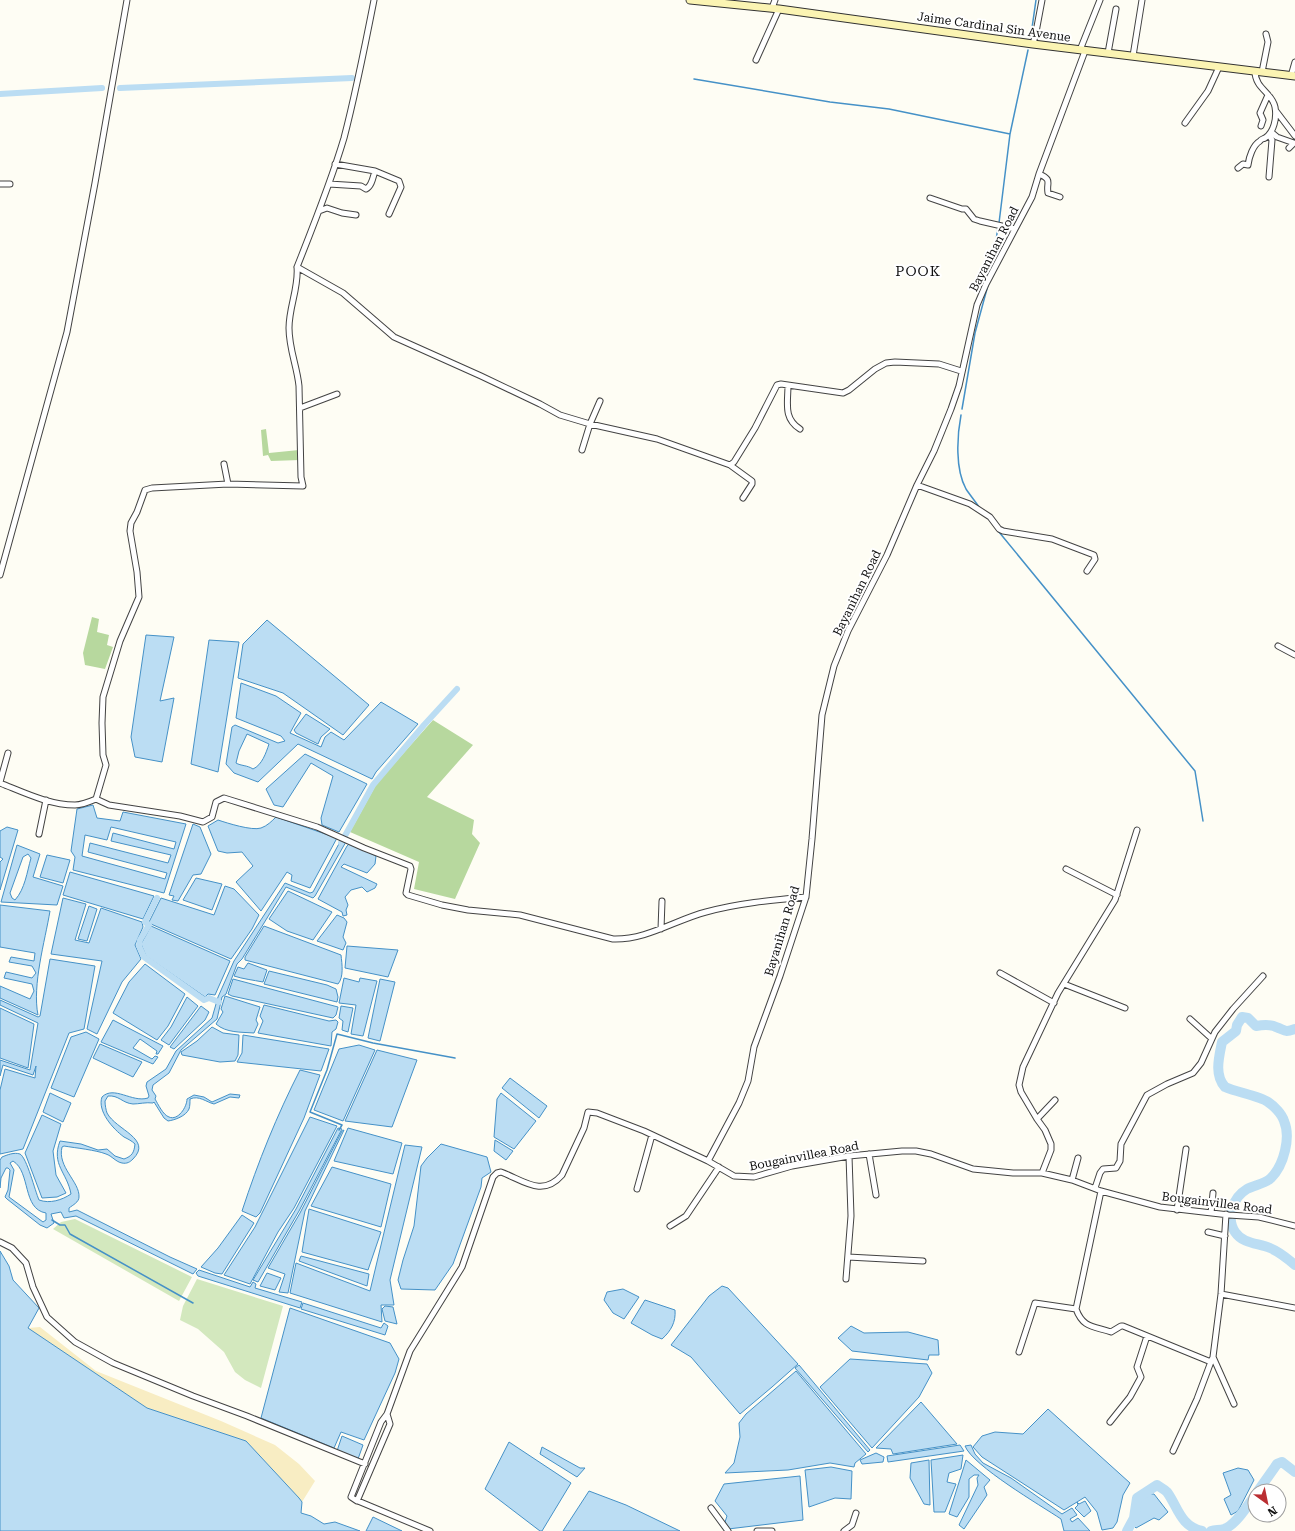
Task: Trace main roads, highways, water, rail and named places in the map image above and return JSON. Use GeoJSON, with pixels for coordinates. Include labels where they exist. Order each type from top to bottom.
{"type":"FeatureCollection","features":[{"type":"Feature","properties":{"kind":"main road","name":"Jaime Cardinal Sin Avenue"},"geometry":{"type":"LineString","coordinates":[[690,0],[776,9],[1033,44],[1293,76]]}},
{"type":"Feature","properties":{"kind":"water"},"geometry":{"type":"Polygon","coordinates":[[[267,620],[369,705],[343,735],[283,693],[238,678],[243,644],[267,620]]]}},
{"type":"Feature","properties":{"kind":"water"},"geometry":{"type":"Polygon","coordinates":[[[146,635],[174,637],[160,701],[174,698],[162,762],[135,757],[131,737],[146,635]]]}},
{"type":"Feature","properties":{"kind":"water"},"geometry":{"type":"Polygon","coordinates":[[[209,640],[239,642],[218,772],[191,764],[209,640]]]}},
{"type":"Feature","properties":{"kind":"water"},"geometry":{"type":"Polygon","coordinates":[[[241,683],[276,696],[301,713],[290,733],[321,747],[325,737],[331,732],[344,740],[381,702],[418,724],[376,772],[372,779],[298,744],[258,782],[234,773],[226,764],[232,727],[235,725],[278,743],[285,741],[281,736],[236,718],[241,683]],[[247,734],[239,751],[236,763],[253,769],[261,762],[269,744],[247,734]]]}},
{"type":"Feature","properties":{"kind":"water"},"geometry":{"type":"Polygon","coordinates":[[[306,714],[330,729],[321,737],[318,744],[296,733],[294,730],[306,714]]]}},
{"type":"Feature","properties":{"kind":"water"},"geometry":{"type":"Polygon","coordinates":[[[305,754],[367,784],[339,832],[322,825],[321,818],[333,776],[311,763],[283,807],[274,805],[266,789],[305,754]]]}},
{"type":"Feature","properties":{"kind":"water"},"geometry":{"type":"Polygon","coordinates":[[[93,805],[97,818],[120,821],[123,812],[186,824],[164,893],[73,870],[75,857],[71,851],[77,809],[93,805]],[[111,827],[107,840],[85,835],[82,856],[165,879],[167,873],[88,852],[90,843],[168,863],[171,855],[111,841],[113,833],[174,849],[176,842],[111,827]]]}},
{"type":"Feature","properties":{"kind":"water"},"geometry":{"type":"Polygon","coordinates":[[[276,817],[337,838],[310,888],[291,881],[292,875],[287,872],[261,911],[236,882],[253,866],[242,852],[227,853],[218,851],[208,826],[218,820],[257,829],[265,826],[276,817]]]}},
{"type":"Feature","properties":{"kind":"water"},"geometry":{"type":"Polygon","coordinates":[[[193,824],[200,827],[211,854],[201,874],[193,875],[178,901],[172,900],[174,896],[169,895],[193,824]]]}},
{"type":"Feature","properties":{"kind":"water"},"geometry":{"type":"Polygon","coordinates":[[[7,827],[18,830],[0,890],[0,862],[3,859],[0,857],[0,831],[7,827]]]}},
{"type":"Feature","properties":{"kind":"water"},"geometry":{"type":"Polygon","coordinates":[[[342,838],[347,840],[313,898],[286,887],[242,959],[237,964],[226,994],[222,997],[217,1019],[181,1050],[169,1073],[153,1085],[152,1090],[156,1096],[155,1099],[163,1112],[172,1118],[179,1115],[187,1102],[187,1099],[194,1095],[204,1097],[212,1102],[230,1094],[240,1095],[239,1098],[230,1097],[214,1104],[199,1098],[193,1098],[190,1099],[189,1109],[183,1116],[168,1121],[164,1118],[154,1102],[133,1104],[112,1096],[108,1096],[105,1101],[107,1113],[118,1125],[136,1140],[139,1146],[138,1152],[133,1159],[122,1163],[108,1155],[91,1150],[64,1146],[62,1147],[61,1154],[65,1168],[76,1186],[79,1197],[77,1202],[69,1208],[69,1212],[77,1210],[197,1269],[193,1274],[76,1216],[64,1218],[61,1212],[51,1214],[54,1223],[47,1228],[40,1225],[5,1197],[8,1190],[10,1170],[6,1168],[1,1178],[0,1188],[0,1160],[2,1157],[8,1155],[18,1153],[23,1157],[39,1200],[47,1202],[60,1200],[71,1194],[69,1186],[58,1163],[57,1156],[60,1141],[81,1144],[98,1150],[107,1149],[115,1156],[124,1159],[129,1157],[133,1152],[135,1144],[120,1134],[111,1125],[102,1108],[102,1097],[107,1094],[118,1093],[142,1099],[148,1098],[149,1096],[146,1086],[147,1082],[166,1069],[176,1051],[212,1018],[218,997],[234,961],[285,883],[310,893],[313,892],[342,838]],[[13,1161],[10,1163],[14,1170],[9,1197],[43,1222],[46,1220],[46,1213],[38,1210],[33,1205],[19,1166],[13,1161]]]}},
{"type":"Feature","properties":{"kind":"water"},"geometry":{"type":"Polygon","coordinates":[[[350,843],[376,856],[375,864],[367,873],[344,864],[341,867],[377,884],[375,888],[367,892],[362,887],[351,890],[345,897],[348,905],[346,910],[347,915],[343,916],[342,912],[318,899],[350,843]]]}},
{"type":"Feature","properties":{"kind":"water"},"geometry":{"type":"Polygon","coordinates":[[[17,845],[40,854],[33,877],[63,886],[57,905],[1,902],[17,845]],[[28,854],[23,857],[10,893],[12,898],[15,900],[23,886],[31,858],[28,854]]]}},
{"type":"Feature","properties":{"kind":"water"},"geometry":{"type":"Polygon","coordinates":[[[47,855],[70,860],[63,883],[40,877],[47,855]]]}},
{"type":"Feature","properties":{"kind":"water"},"geometry":{"type":"Polygon","coordinates":[[[70,872],[154,896],[143,919],[63,895],[70,872]]]}},
{"type":"Feature","properties":{"kind":"water"},"geometry":{"type":"Polygon","coordinates":[[[196,878],[222,884],[212,910],[183,900],[196,878]]]}},
{"type":"Feature","properties":{"kind":"water"},"geometry":{"type":"Polygon","coordinates":[[[225,886],[234,889],[259,915],[252,929],[231,959],[149,922],[161,898],[214,915],[225,886]]]}},
{"type":"Feature","properties":{"kind":"water"},"geometry":{"type":"Polygon","coordinates":[[[288,891],[332,912],[313,940],[287,931],[269,919],[288,891]]]}},
{"type":"Feature","properties":{"kind":"water"},"geometry":{"type":"Polygon","coordinates":[[[63,898],[86,904],[75,940],[89,943],[101,908],[142,922],[143,927],[135,945],[141,959],[122,982],[97,1034],[87,1029],[102,961],[51,954],[63,898]]]}},
{"type":"Feature","properties":{"kind":"water"},"geometry":{"type":"Polygon","coordinates":[[[0,905],[50,911],[38,977],[38,1015],[0,998],[0,986],[30,999],[34,991],[32,984],[4,978],[6,972],[32,978],[36,973],[32,966],[9,962],[11,957],[34,961],[35,953],[0,947],[0,905]]]}},
{"type":"Feature","properties":{"kind":"water"},"geometry":{"type":"Polygon","coordinates":[[[89,906],[97,909],[87,941],[78,939],[89,906]]]}},
{"type":"Feature","properties":{"kind":"water"},"geometry":{"type":"Polygon","coordinates":[[[337,915],[344,918],[347,922],[343,937],[346,943],[343,950],[317,941],[337,915]]]}},
{"type":"Feature","properties":{"kind":"water"},"geometry":{"type":"Polygon","coordinates":[[[151,926],[230,961],[215,995],[208,994],[205,997],[146,956],[141,944],[151,926]]]}},
{"type":"Feature","properties":{"kind":"water"},"geometry":{"type":"Polygon","coordinates":[[[264,926],[341,955],[342,974],[338,984],[245,960],[245,957],[264,926]]]}},
{"type":"Feature","properties":{"kind":"water"},"geometry":{"type":"Polygon","coordinates":[[[347,946],[398,950],[388,977],[345,968],[347,946]]]}},
{"type":"Feature","properties":{"kind":"water"},"geometry":{"type":"Polygon","coordinates":[[[50,959],[95,966],[84,1029],[69,1033],[23,1149],[0,1154],[0,1090],[5,1069],[35,1078],[36,1066],[33,1075],[3,1065],[0,1076],[0,1060],[30,1070],[38,1023],[0,1005],[0,1000],[38,1017],[40,1016],[50,959]]]}},
{"type":"Feature","properties":{"kind":"water"},"geometry":{"type":"Polygon","coordinates":[[[248,963],[267,970],[263,982],[234,976],[238,967],[244,969],[248,963]]]}},
{"type":"Feature","properties":{"kind":"water"},"geometry":{"type":"Polygon","coordinates":[[[145,964],[185,994],[168,1026],[157,1040],[113,1013],[129,982],[145,964]]]}},
{"type":"Feature","properties":{"kind":"water"},"geometry":{"type":"Polygon","coordinates":[[[269,971],[327,985],[336,989],[338,997],[337,1002],[264,984],[269,971]]]}},
{"type":"Feature","properties":{"kind":"water"},"geometry":{"type":"Polygon","coordinates":[[[344,978],[359,982],[360,978],[377,981],[363,1036],[351,1034],[356,1005],[339,1003],[344,978]]]}},
{"type":"Feature","properties":{"kind":"water"},"geometry":{"type":"Polygon","coordinates":[[[233,979],[338,1007],[336,1015],[333,1018],[232,996],[228,994],[233,979]]]}},
{"type":"Feature","properties":{"kind":"water"},"geometry":{"type":"Polygon","coordinates":[[[380,979],[395,982],[380,1041],[368,1038],[380,979]]]}},
{"type":"Feature","properties":{"kind":"water"},"geometry":{"type":"Polygon","coordinates":[[[225,996],[260,1007],[256,1020],[258,1024],[254,1033],[229,1031],[216,1024],[223,1012],[221,1009],[225,996]]]}},
{"type":"Feature","properties":{"kind":"water"},"geometry":{"type":"Polygon","coordinates":[[[187,997],[198,1006],[169,1045],[161,1040],[171,1027],[187,997]]]}},
{"type":"Feature","properties":{"kind":"water"},"geometry":{"type":"Polygon","coordinates":[[[264,1005],[329,1021],[336,1020],[338,1022],[336,1029],[332,1032],[331,1046],[258,1033],[263,1021],[260,1016],[264,1005]]]}},
{"type":"Feature","properties":{"kind":"water"},"geometry":{"type":"Polygon","coordinates":[[[201,1006],[209,1012],[205,1020],[174,1049],[170,1047],[201,1006]]]}},
{"type":"Feature","properties":{"kind":"water"},"geometry":{"type":"Polygon","coordinates":[[[341,1006],[353,1008],[348,1032],[342,1030],[343,1021],[339,1018],[341,1006]]]}},
{"type":"Feature","properties":{"kind":"water"},"geometry":{"type":"Polygon","coordinates":[[[0,1008],[34,1024],[28,1068],[0,1058],[0,1008]]]}},
{"type":"Feature","properties":{"kind":"water"},"geometry":{"type":"Polygon","coordinates":[[[113,1020],[163,1046],[158,1054],[156,1054],[157,1051],[140,1039],[133,1048],[152,1059],[155,1056],[158,1057],[153,1064],[101,1042],[113,1020]]]}},
{"type":"Feature","properties":{"kind":"water"},"geometry":{"type":"Polygon","coordinates":[[[212,1027],[223,1033],[239,1035],[238,1055],[235,1061],[220,1062],[182,1055],[181,1052],[197,1041],[212,1027]]]}},
{"type":"Feature","properties":{"kind":"water"},"geometry":{"type":"Polygon","coordinates":[[[86,1032],[99,1039],[74,1097],[51,1088],[71,1037],[86,1032]]]}},
{"type":"Feature","properties":{"kind":"water"},"geometry":{"type":"Polygon","coordinates":[[[243,1035],[329,1049],[321,1071],[237,1062],[242,1053],[243,1035]]]}},
{"type":"Feature","properties":{"kind":"water"},"geometry":{"type":"Polygon","coordinates":[[[100,1044],[142,1062],[133,1077],[93,1058],[100,1044]]]}},
{"type":"Feature","properties":{"kind":"water"},"geometry":{"type":"Polygon","coordinates":[[[359,1045],[375,1050],[343,1121],[314,1110],[339,1049],[359,1045]]]}},
{"type":"Feature","properties":{"kind":"water"},"geometry":{"type":"Polygon","coordinates":[[[377,1050],[417,1060],[392,1127],[345,1121],[377,1050]]]}},
{"type":"Feature","properties":{"kind":"water"},"geometry":{"type":"Polygon","coordinates":[[[300,1070],[320,1075],[304,1118],[260,1213],[256,1217],[242,1211],[268,1139],[300,1070]]]}},
{"type":"Feature","properties":{"kind":"water"},"geometry":{"type":"Polygon","coordinates":[[[510,1078],[547,1106],[539,1118],[502,1088],[510,1078]]]}},
{"type":"Feature","properties":{"kind":"water"},"geometry":{"type":"Polygon","coordinates":[[[50,1093],[71,1103],[63,1122],[43,1112],[50,1093]]]}},
{"type":"Feature","properties":{"kind":"water"},"geometry":{"type":"Polygon","coordinates":[[[501,1093],[536,1121],[514,1149],[494,1137],[497,1099],[501,1093]]]}},
{"type":"Feature","properties":{"kind":"water"},"geometry":{"type":"Polygon","coordinates":[[[42,1115],[61,1124],[53,1151],[56,1175],[66,1193],[57,1197],[42,1198],[25,1153],[42,1115]]]}},
{"type":"Feature","properties":{"kind":"water"},"geometry":{"type":"Polygon","coordinates":[[[310,1117],[337,1126],[294,1208],[278,1232],[250,1284],[224,1275],[255,1227],[310,1117]]]}},
{"type":"Feature","properties":{"kind":"water"},"geometry":{"type":"Polygon","coordinates":[[[338,1128],[342,1129],[299,1211],[258,1282],[253,1280],[296,1209],[338,1128]]]}},
{"type":"Feature","properties":{"kind":"water"},"geometry":{"type":"Polygon","coordinates":[[[348,1128],[402,1143],[393,1174],[334,1161],[348,1128]]]}},
{"type":"Feature","properties":{"kind":"water"},"geometry":{"type":"Polygon","coordinates":[[[344,1130],[305,1211],[288,1293],[279,1292],[285,1274],[268,1268],[300,1213],[342,1131],[344,1130]]]}},
{"type":"Feature","properties":{"kind":"water"},"geometry":{"type":"Polygon","coordinates":[[[495,1140],[513,1151],[506,1160],[494,1151],[495,1140]]]}},
{"type":"Feature","properties":{"kind":"water"},"geometry":{"type":"Polygon","coordinates":[[[441,1144],[487,1157],[491,1172],[482,1178],[481,1187],[453,1264],[435,1290],[401,1289],[398,1280],[414,1226],[421,1166],[441,1144]]]}},
{"type":"Feature","properties":{"kind":"water"},"geometry":{"type":"Polygon","coordinates":[[[405,1145],[422,1147],[390,1280],[394,1305],[381,1305],[382,1322],[290,1293],[296,1263],[370,1291],[405,1145]]]}},
{"type":"Feature","properties":{"kind":"water"},"geometry":{"type":"Polygon","coordinates":[[[332,1167],[391,1184],[381,1227],[311,1206],[332,1167]]]}},
{"type":"Feature","properties":{"kind":"water"},"geometry":{"type":"Polygon","coordinates":[[[309,1209],[381,1232],[368,1270],[302,1252],[309,1209]]]}},
{"type":"Feature","properties":{"kind":"water"},"geometry":{"type":"Polygon","coordinates":[[[242,1215],[254,1223],[222,1274],[215,1273],[201,1267],[218,1248],[242,1215]]]}},
{"type":"Feature","properties":{"kind":"water"},"geometry":{"type":"Polygon","coordinates":[[[0,1251],[9,1266],[13,1280],[39,1308],[28,1328],[147,1408],[246,1441],[299,1498],[302,1502],[301,1513],[311,1516],[324,1524],[335,1522],[360,1531],[0,1531],[0,1251]]]}},
{"type":"Feature","properties":{"kind":"water"},"geometry":{"type":"Polygon","coordinates":[[[301,1256],[369,1274],[367,1286],[299,1261],[301,1256]]]}},
{"type":"Feature","properties":{"kind":"water"},"geometry":{"type":"Polygon","coordinates":[[[199,1270],[250,1287],[253,1282],[256,1284],[255,1288],[302,1302],[300,1308],[198,1276],[196,1273],[199,1270]]]}},
{"type":"Feature","properties":{"kind":"water"},"geometry":{"type":"Polygon","coordinates":[[[267,1273],[281,1278],[275,1290],[260,1286],[267,1273]]]}},
{"type":"Feature","properties":{"kind":"water"},"geometry":{"type":"Polygon","coordinates":[[[722,1286],[728,1288],[798,1364],[740,1414],[691,1357],[671,1345],[709,1296],[722,1286]]]}},
{"type":"Feature","properties":{"kind":"water"},"geometry":{"type":"Polygon","coordinates":[[[623,1289],[639,1297],[624,1319],[613,1313],[604,1300],[607,1292],[623,1289]]]}},
{"type":"Feature","properties":{"kind":"water"},"geometry":{"type":"Polygon","coordinates":[[[645,1300],[675,1310],[675,1318],[672,1326],[662,1339],[631,1323],[645,1300]]]}},
{"type":"Feature","properties":{"kind":"water"},"geometry":{"type":"Polygon","coordinates":[[[303,1303],[381,1328],[384,1323],[388,1326],[385,1335],[301,1309],[303,1303]]]}},
{"type":"Feature","properties":{"kind":"water"},"geometry":{"type":"Polygon","coordinates":[[[385,1306],[393,1307],[397,1324],[385,1321],[382,1309],[385,1306]]]}},
{"type":"Feature","properties":{"kind":"water"},"geometry":{"type":"Polygon","coordinates":[[[290,1308],[390,1343],[399,1359],[395,1373],[364,1440],[341,1432],[334,1448],[261,1418],[290,1308]]]}},
{"type":"Feature","properties":{"kind":"water"},"geometry":{"type":"Polygon","coordinates":[[[851,1326],[864,1333],[908,1332],[938,1340],[939,1355],[929,1355],[928,1360],[852,1351],[838,1338],[851,1326]]]}},
{"type":"Feature","properties":{"kind":"water"},"geometry":{"type":"Polygon","coordinates":[[[850,1359],[927,1364],[932,1373],[919,1397],[872,1448],[820,1387],[850,1359]]]}},
{"type":"Feature","properties":{"kind":"water"},"geometry":{"type":"Polygon","coordinates":[[[799,1365],[870,1450],[868,1452],[795,1368],[799,1365]]]}},
{"type":"Feature","properties":{"kind":"water"},"geometry":{"type":"Polygon","coordinates":[[[796,1371],[866,1454],[855,1463],[854,1467],[830,1463],[788,1470],[725,1473],[734,1463],[740,1437],[739,1423],[746,1414],[796,1371]]]}},
{"type":"Feature","properties":{"kind":"water"},"geometry":{"type":"Polygon","coordinates":[[[921,1402],[957,1444],[893,1454],[891,1449],[876,1448],[921,1402]]]}},
{"type":"Feature","properties":{"kind":"water"},"geometry":{"type":"Polygon","coordinates":[[[1048,1409],[1130,1483],[1123,1495],[1117,1522],[1113,1528],[1102,1530],[1097,1512],[1085,1497],[1064,1510],[982,1457],[973,1447],[982,1436],[995,1432],[1023,1434],[1048,1409]]]}},
{"type":"Feature","properties":{"kind":"water"},"geometry":{"type":"Polygon","coordinates":[[[342,1436],[363,1445],[358,1459],[337,1451],[342,1436]]]}},
{"type":"Feature","properties":{"kind":"water"},"geometry":{"type":"Polygon","coordinates":[[[509,1442],[571,1483],[542,1531],[485,1489],[509,1442]]]}},
{"type":"Feature","properties":{"kind":"water"},"geometry":{"type":"Polygon","coordinates":[[[960,1445],[964,1451],[888,1462],[887,1456],[960,1445]]]}},
{"type":"Feature","properties":{"kind":"water"},"geometry":{"type":"Polygon","coordinates":[[[971,1445],[975,1454],[983,1463],[1011,1478],[1062,1514],[1072,1508],[1077,1515],[1070,1519],[1072,1522],[1078,1518],[1090,1531],[1064,1531],[1061,1519],[1008,1485],[980,1464],[965,1446],[971,1445]]]}},
{"type":"Feature","properties":{"kind":"water"},"geometry":{"type":"Polygon","coordinates":[[[542,1447],[580,1468],[585,1468],[577,1477],[540,1454],[542,1447]]]}},
{"type":"Feature","properties":{"kind":"water"},"geometry":{"type":"Polygon","coordinates":[[[876,1453],[884,1457],[883,1462],[862,1464],[860,1460],[876,1453]]]}},
{"type":"Feature","properties":{"kind":"water"},"geometry":{"type":"Polygon","coordinates":[[[963,1455],[961,1469],[949,1473],[947,1482],[956,1484],[945,1512],[934,1512],[931,1460],[963,1455]]]}},
{"type":"Feature","properties":{"kind":"water"},"geometry":{"type":"Polygon","coordinates":[[[929,1460],[930,1505],[924,1504],[910,1478],[911,1463],[929,1460]]]}},
{"type":"Feature","properties":{"kind":"water"},"geometry":{"type":"Polygon","coordinates":[[[966,1460],[990,1480],[984,1487],[987,1495],[964,1529],[959,1525],[978,1485],[977,1478],[979,1475],[974,1475],[969,1479],[969,1497],[957,1517],[949,1514],[966,1460]]]}},
{"type":"Feature","properties":{"kind":"water"},"geometry":{"type":"Polygon","coordinates":[[[831,1467],[852,1471],[851,1499],[835,1498],[809,1507],[805,1470],[831,1467]]]}},
{"type":"Feature","properties":{"kind":"water"},"geometry":{"type":"Polygon","coordinates":[[[1238,1468],[1248,1470],[1254,1480],[1252,1483],[1247,1483],[1247,1494],[1238,1511],[1231,1515],[1224,1499],[1231,1495],[1223,1473],[1238,1468]]]}},
{"type":"Feature","properties":{"kind":"water"},"geometry":{"type":"Polygon","coordinates":[[[800,1476],[803,1520],[728,1529],[724,1525],[727,1516],[715,1501],[724,1484],[800,1476]]]}},
{"type":"Feature","properties":{"kind":"water"},"geometry":{"type":"Polygon","coordinates":[[[589,1491],[626,1505],[680,1531],[563,1531],[589,1491]]]}},
{"type":"Feature","properties":{"kind":"water"},"geometry":{"type":"Polygon","coordinates":[[[1148,1494],[1154,1494],[1168,1512],[1159,1520],[1154,1518],[1136,1528],[1134,1526],[1140,1500],[1148,1494]]]}},
{"type":"Feature","properties":{"kind":"water"},"geometry":{"type":"Polygon","coordinates":[[[1085,1501],[1091,1511],[1084,1517],[1075,1508],[1078,1505],[1077,1502],[1079,1504],[1085,1501]]]}},
{"type":"Feature","properties":{"kind":"water"},"geometry":{"type":"Polygon","coordinates":[[[373,1517],[402,1531],[366,1531],[373,1517]]]}},
{"type":"Feature","properties":{"kind":"waterway"},"geometry":{"type":"LineString","coordinates":[[1031,35],[1036,0]]}},
{"type":"Feature","properties":{"kind":"waterway"},"geometry":{"type":"LineString","coordinates":[[999,223],[1010,134],[1028,50]]}},
{"type":"Feature","properties":{"kind":"waterway"},"geometry":{"type":"LineString","coordinates":[[120,88],[352,78]]}},
{"type":"Feature","properties":{"kind":"waterway"},"geometry":{"type":"LineString","coordinates":[[694,79],[830,102],[889,109],[1010,134]]}},
{"type":"Feature","properties":{"kind":"waterway"},"geometry":{"type":"LineString","coordinates":[[0,94],[102,88]]}},
{"type":"Feature","properties":{"kind":"waterway"},"geometry":{"type":"LineString","coordinates":[[993,260],[998,227]]}},
{"type":"Feature","properties":{"kind":"waterway"},"geometry":{"type":"LineString","coordinates":[[987,277],[992,265]]}},
{"type":"Feature","properties":{"kind":"waterway"},"geometry":{"type":"LineString","coordinates":[[962,409],[975,333],[988,285]]}},
{"type":"Feature","properties":{"kind":"waterway"},"geometry":{"type":"LineString","coordinates":[[961,415],[958,442],[960,472],[966,489],[979,507]]}},
{"type":"Feature","properties":{"kind":"waterway"},"geometry":{"type":"LineString","coordinates":[[999,532],[1195,771],[1203,821]]}},
{"type":"Feature","properties":{"kind":"waterway"},"geometry":{"type":"LineString","coordinates":[[341,843],[373,785],[457,689]]}},
{"type":"Feature","properties":{"kind":"waterway"},"geometry":{"type":"LineString","coordinates":[[157,898],[145,922],[149,925],[140,940],[139,946],[144,957],[204,1000],[209,998],[219,1002]]}},
{"type":"Feature","properties":{"kind":"waterway"},"geometry":{"type":"LineString","coordinates":[[1295,1029],[1285,1031],[1271,1025],[1256,1026],[1248,1018],[1242,1017],[1237,1025],[1236,1031],[1222,1042],[1218,1066],[1219,1077],[1225,1087],[1264,1100],[1275,1108],[1283,1118],[1287,1135],[1283,1158],[1276,1172],[1266,1182],[1247,1189],[1234,1203],[1231,1215],[1232,1227],[1242,1239],[1274,1250],[1295,1265]]}},
{"type":"Feature","properties":{"kind":"waterway"},"geometry":{"type":"LineString","coordinates":[[339,1130],[342,1125],[310,1112],[327,1070],[337,1034],[373,1043],[455,1058]]}},
{"type":"Feature","properties":{"kind":"waterway"},"geometry":{"type":"LineString","coordinates":[[52,1220],[60,1225],[65,1225],[70,1234],[193,1303]]}},
{"type":"Feature","properties":{"kind":"waterway"},"geometry":{"type":"LineString","coordinates":[[1264,1483],[1277,1464],[1282,1462],[1295,1472]]}},
{"type":"Feature","properties":{"kind":"waterway"},"geometry":{"type":"LineString","coordinates":[[1127,1531],[1134,1518],[1137,1498],[1157,1485],[1167,1492],[1184,1520],[1195,1529],[1202,1531]]}},
{"type":"Feature","properties":{"kind":"waterway"},"geometry":{"type":"LineString","coordinates":[[1211,1531],[1228,1527],[1247,1506]]}},
{"type":"Feature","properties":{"kind":"district","name":"POOK"},"geometry":{"type":"Point","coordinates":[918,271]}}]}
